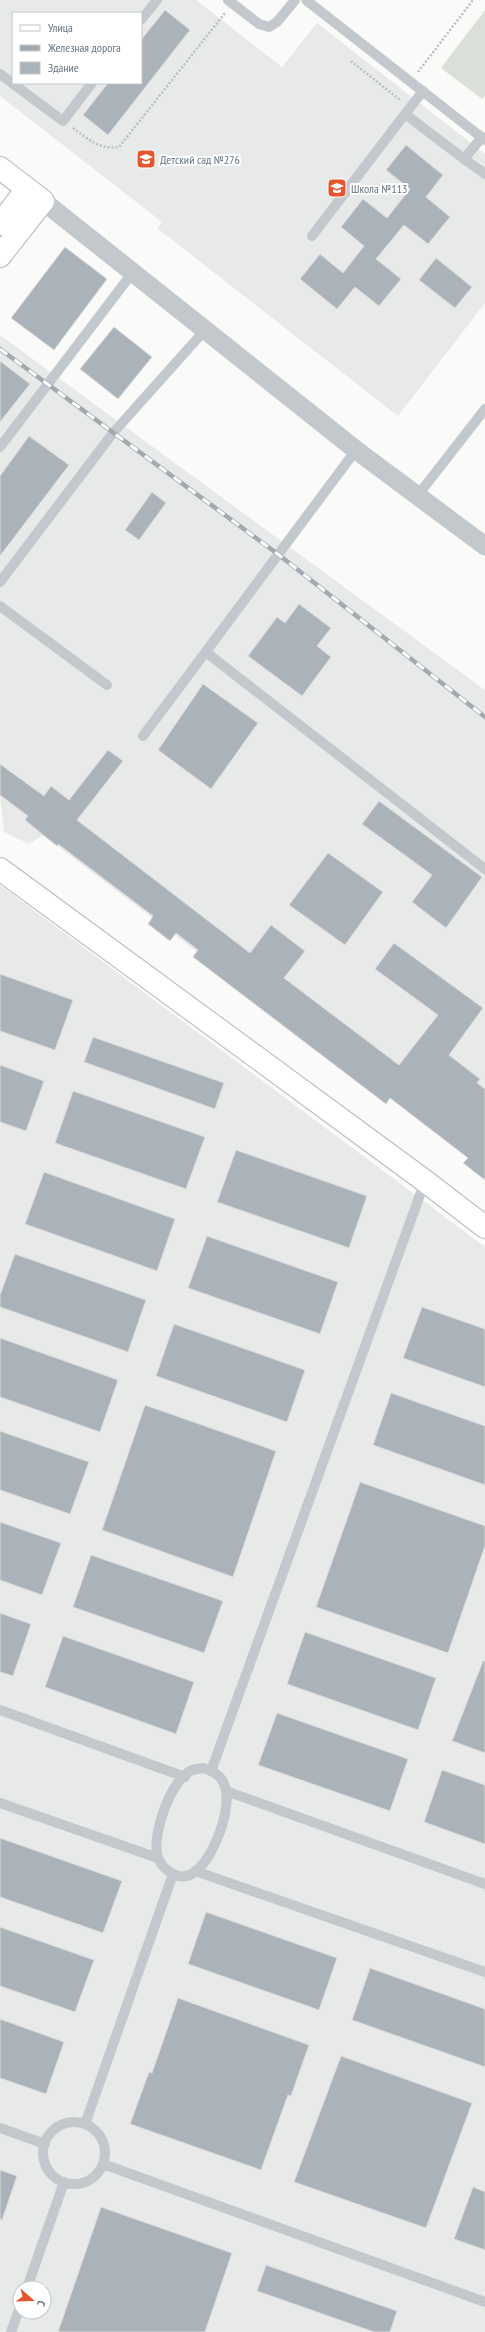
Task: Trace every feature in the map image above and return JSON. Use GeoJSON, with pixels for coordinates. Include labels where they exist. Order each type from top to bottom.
{"type":"FeatureCollection","features":[{"type":"Feature","properties":{"kind":"street"},"geometry":{"type":"LineString","coordinates":[[0,168],[356,450],[485,546]]}},
{"type":"Feature","properties":{"kind":"street"},"geometry":{"type":"LineString","coordinates":[[0,224],[35,195]]}},
{"type":"Feature","properties":{"kind":"street"},"geometry":{"type":"LineString","coordinates":[[0,256],[35,195]]}},
{"type":"Feature","properties":{"kind":"street"},"geometry":{"type":"LineString","coordinates":[[0,869],[425,1181],[485,1227]]}},
{"type":"Feature","properties":{"kind":"lane"},"geometry":{"type":"LineString","coordinates":[[142,19],[157,0]]}},
{"type":"Feature","properties":{"kind":"lane"},"geometry":{"type":"LineString","coordinates":[[230,2],[259,24],[269,27],[277,22],[295,0]]}},
{"type":"Feature","properties":{"kind":"lane"},"geometry":{"type":"LineString","coordinates":[[306,0],[483,139],[464,158]]}},
{"type":"Feature","properties":{"kind":"lane"},"geometry":{"type":"LineString","coordinates":[[0,74],[12,83]]}},
{"type":"Feature","properties":{"kind":"lane"},"geometry":{"type":"LineString","coordinates":[[14,84],[63,120],[91,84]]}},
{"type":"Feature","properties":{"kind":"lane"},"geometry":{"type":"LineString","coordinates":[[312,236],[423,91]]}},
{"type":"Feature","properties":{"kind":"lane"},"geometry":{"type":"LineString","coordinates":[[408,111],[485,174]]}},
{"type":"Feature","properties":{"kind":"lane"},"geometry":{"type":"LineString","coordinates":[[0,447],[133,272]]}},
{"type":"Feature","properties":{"kind":"lane"},"geometry":{"type":"LineString","coordinates":[[0,582],[113,433],[205,330]]}},
{"type":"Feature","properties":{"kind":"lane"},"geometry":{"type":"LineString","coordinates":[[418,495],[485,409]]}},
{"type":"Feature","properties":{"kind":"lane"},"geometry":{"type":"LineString","coordinates":[[143,736],[207,653],[356,450]]}},
{"type":"Feature","properties":{"kind":"lane"},"geometry":{"type":"LineString","coordinates":[[0,606],[107,685]]}},
{"type":"Feature","properties":{"kind":"lane"},"geometry":{"type":"LineString","coordinates":[[207,653],[485,869]]}},
{"type":"Feature","properties":{"kind":"lane"},"geometry":{"type":"LineString","coordinates":[[211,1771],[425,1181]]}},
{"type":"Feature","properties":{"kind":"lane"},"geometry":{"type":"LineString","coordinates":[[0,1710],[185,1777]]}},
{"type":"Feature","properties":{"kind":"lane"},"geometry":{"type":"LineString","coordinates":[[204,1768],[211,1771],[217,1773],[221,1778],[226,1791],[225,1810],[219,1833],[202,1865],[191,1874],[179,1876],[173,1874],[168,1872],[158,1858],[156,1846],[159,1826],[166,1805],[191,1770],[204,1768]]}},
{"type":"Feature","properties":{"kind":"lane"},"geometry":{"type":"LineString","coordinates":[[226,1791],[485,1884]]}},
{"type":"Feature","properties":{"kind":"lane"},"geometry":{"type":"LineString","coordinates":[[0,1803],[158,1858]]}},
{"type":"Feature","properties":{"kind":"lane"},"geometry":{"type":"LineString","coordinates":[[195,1871],[485,1972]]}},
{"type":"Feature","properties":{"kind":"lane"},"geometry":{"type":"LineString","coordinates":[[85,2124],[173,1874]]}},
{"type":"Feature","properties":{"kind":"lane"},"geometry":{"type":"LineString","coordinates":[[74,2121],[85,2124],[100,2135],[105,2149],[103,2164],[94,2176],[81,2183],[64,2182],[53,2176],[44,2163],[43,2148],[48,2134],[60,2125],[74,2121]]}},
{"type":"Feature","properties":{"kind":"lane"},"geometry":{"type":"LineString","coordinates":[[0,2128],[45,2144]]}},
{"type":"Feature","properties":{"kind":"lane"},"geometry":{"type":"LineString","coordinates":[[103,2164],[485,2302]]}},
{"type":"Feature","properties":{"kind":"lane"},"geometry":{"type":"LineString","coordinates":[[30,2280],[64,2182]]}},
{"type":"Feature","properties":{"kind":"lane"},"geometry":{"type":"LineString","coordinates":[[11,2332],[15,2320]]}},
{"type":"Feature","properties":{"kind":"path"},"geometry":{"type":"LineString","coordinates":[[417,74],[473,0]]}},
{"type":"Feature","properties":{"kind":"path"},"geometry":{"type":"LineString","coordinates":[[63,120],[97,146],[107,148],[120,147],[230,2]]}},
{"type":"Feature","properties":{"kind":"path"},"geometry":{"type":"LineString","coordinates":[[351,62],[408,111]]}},
{"type":"Feature","properties":{"kind":"shaded area","name":"Школа №113"},"geometry":{"type":"Polygon","coordinates":[[[0,0],[196,0],[282,67],[317,23],[485,154],[485,303],[398,416],[157,228],[162,222],[0,96],[0,0]]]}},
{"type":"Feature","properties":{"kind":"shaded area"},"geometry":{"type":"Polygon","coordinates":[[[485,10],[485,96],[482,99],[441,68],[485,10]]]}},
{"type":"Feature","properties":{"kind":"shaded area"},"geometry":{"type":"Polygon","coordinates":[[[0,335],[485,690],[485,1170],[43,835],[29,844],[4,832],[0,795],[0,335]]]}},
{"type":"Feature","properties":{"kind":"shaded area"},"geometry":{"type":"Polygon","coordinates":[[[0,885],[485,1247],[485,2332],[0,2332],[0,885]]]}},
{"type":"Feature","properties":{"kind":"building"},"geometry":{"type":"Polygon","coordinates":[[[165,10],[190,30],[108,135],[83,115],[107,84],[142,84],[142,39],[165,10]]]}},
{"type":"Feature","properties":{"kind":"building"},"geometry":{"type":"Polygon","coordinates":[[[406,145],[443,175],[426,197],[450,217],[428,244],[404,225],[376,259],[401,279],[379,306],[355,287],[337,309],[300,279],[320,254],[343,273],[364,246],[341,227],[363,199],[387,218],[410,189],[386,170],[406,145]]]}},
{"type":"Feature","properties":{"kind":"building"},"geometry":{"type":"Polygon","coordinates":[[[65,247],[107,279],[54,350],[11,318],[65,247]]]}},
{"type":"Feature","properties":{"kind":"building"},"geometry":{"type":"Polygon","coordinates":[[[436,258],[472,287],[455,308],[419,280],[436,258]]]}},
{"type":"Feature","properties":{"kind":"building"},"geometry":{"type":"Polygon","coordinates":[[[114,327],[152,357],[118,399],[80,369],[114,327]]]}},
{"type":"Feature","properties":{"kind":"building"},"geometry":{"type":"Polygon","coordinates":[[[0,361],[30,384],[0,422],[0,361]]]}},
{"type":"Feature","properties":{"kind":"building"},"geometry":{"type":"Polygon","coordinates":[[[29,436],[69,465],[0,556],[0,476],[29,436]]]}},
{"type":"Feature","properties":{"kind":"building"},"geometry":{"type":"Polygon","coordinates":[[[152,492],[166,503],[139,540],[125,530],[152,492]]]}},
{"type":"Feature","properties":{"kind":"building"},"geometry":{"type":"Polygon","coordinates":[[[299,604],[331,628],[317,646],[331,657],[302,696],[248,656],[277,617],[285,623],[299,604]]]}},
{"type":"Feature","properties":{"kind":"building"},"geometry":{"type":"Polygon","coordinates":[[[203,684],[258,723],[211,789],[158,750],[203,684]]]}},
{"type":"Feature","properties":{"kind":"building"},"geometry":{"type":"Polygon","coordinates":[[[108,750],[123,761],[77,820],[250,953],[271,925],[305,951],[284,978],[399,1065],[438,1015],[375,969],[394,943],[483,1008],[449,1055],[480,1079],[477,1083],[485,1089],[485,1180],[463,1163],[468,1158],[390,1098],[386,1104],[193,957],[198,950],[176,933],[170,941],[148,924],[153,916],[58,844],[57,846],[25,820],[28,816],[0,795],[0,764],[44,796],[51,786],[69,800],[108,750]]]}},
{"type":"Feature","properties":{"kind":"building"},"geometry":{"type":"Polygon","coordinates":[[[379,801],[482,877],[446,928],[412,902],[432,875],[362,824],[379,801]]]}},
{"type":"Feature","properties":{"kind":"building"},"geometry":{"type":"Polygon","coordinates":[[[328,853],[383,892],[345,945],[289,905],[328,853]]]}},
{"type":"Feature","properties":{"kind":"building"},"geometry":{"type":"Polygon","coordinates":[[[0,974],[73,1000],[55,1050],[0,1031],[0,974]]]}},
{"type":"Feature","properties":{"kind":"building"},"geometry":{"type":"Polygon","coordinates":[[[93,1037],[224,1083],[215,1109],[84,1062],[93,1037]]]}},
{"type":"Feature","properties":{"kind":"building"},"geometry":{"type":"Polygon","coordinates":[[[0,1065],[44,1081],[26,1131],[0,1122],[0,1065]]]}},
{"type":"Feature","properties":{"kind":"building"},"geometry":{"type":"Polygon","coordinates":[[[73,1091],[205,1137],[186,1189],[55,1143],[73,1091]]]}},
{"type":"Feature","properties":{"kind":"building"},"geometry":{"type":"Polygon","coordinates":[[[236,1150],[367,1196],[349,1248],[217,1202],[236,1150]]]}},
{"type":"Feature","properties":{"kind":"building"},"geometry":{"type":"Polygon","coordinates":[[[44,1172],[175,1219],[157,1271],[25,1224],[44,1172]]]}},
{"type":"Feature","properties":{"kind":"building"},"geometry":{"type":"Polygon","coordinates":[[[207,1236],[338,1282],[320,1334],[188,1288],[207,1236]]]}},
{"type":"Feature","properties":{"kind":"building"},"geometry":{"type":"Polygon","coordinates":[[[15,1254],[146,1300],[128,1352],[0,1307],[0,1295],[15,1254]]]}},
{"type":"Feature","properties":{"kind":"building"},"geometry":{"type":"Polygon","coordinates":[[[422,1307],[485,1329],[485,1387],[403,1358],[422,1307]]]}},
{"type":"Feature","properties":{"kind":"building"},"geometry":{"type":"Polygon","coordinates":[[[174,1324],[305,1370],[287,1422],[156,1376],[174,1324]]]}},
{"type":"Feature","properties":{"kind":"building"},"geometry":{"type":"Polygon","coordinates":[[[0,1338],[118,1380],[100,1432],[0,1397],[0,1338]]]}},
{"type":"Feature","properties":{"kind":"building"},"geometry":{"type":"Polygon","coordinates":[[[391,1393],[485,1426],[485,1485],[373,1445],[391,1393]]]}},
{"type":"Feature","properties":{"kind":"building"},"geometry":{"type":"Polygon","coordinates":[[[145,1405],[276,1451],[233,1577],[102,1530],[145,1405]]]}},
{"type":"Feature","properties":{"kind":"building"},"geometry":{"type":"Polygon","coordinates":[[[0,1431],[89,1462],[70,1514],[0,1490],[0,1431]]]}},
{"type":"Feature","properties":{"kind":"building"},"geometry":{"type":"Polygon","coordinates":[[[360,1482],[485,1526],[485,1546],[448,1653],[316,1607],[360,1482]]]}},
{"type":"Feature","properties":{"kind":"building"},"geometry":{"type":"Polygon","coordinates":[[[0,1522],[61,1543],[42,1595],[0,1580],[0,1522]]]}},
{"type":"Feature","properties":{"kind":"building"},"geometry":{"type":"Polygon","coordinates":[[[91,1555],[223,1601],[204,1653],[73,1607],[91,1555]]]}},
{"type":"Feature","properties":{"kind":"building"},"geometry":{"type":"Polygon","coordinates":[[[0,1613],[31,1624],[13,1676],[0,1672],[0,1613]]]}},
{"type":"Feature","properties":{"kind":"building"},"geometry":{"type":"Polygon","coordinates":[[[305,1632],[436,1678],[418,1730],[287,1684],[305,1632]]]}},
{"type":"Feature","properties":{"kind":"building"},"geometry":{"type":"Polygon","coordinates":[[[63,1636],[194,1682],[176,1734],[45,1687],[63,1636]]]}},
{"type":"Feature","properties":{"kind":"building"},"geometry":{"type":"Polygon","coordinates":[[[483,1661],[485,1661],[485,1753],[452,1741],[483,1661]]]}},
{"type":"Feature","properties":{"kind":"building"},"geometry":{"type":"Polygon","coordinates":[[[277,1713],[408,1759],[390,1811],[258,1765],[277,1713]]]}},
{"type":"Feature","properties":{"kind":"building"},"geometry":{"type":"Polygon","coordinates":[[[442,1770],[485,1785],[485,1844],[424,1822],[442,1770]]]}},
{"type":"Feature","properties":{"kind":"building"},"geometry":{"type":"Polygon","coordinates":[[[0,1838],[122,1881],[103,1933],[0,1897],[0,1838]]]}},
{"type":"Feature","properties":{"kind":"building"},"geometry":{"type":"Polygon","coordinates":[[[206,1912],[337,1958],[319,2010],[188,1964],[206,1912]]]}},
{"type":"Feature","properties":{"kind":"building"},"geometry":{"type":"Polygon","coordinates":[[[0,1927],[94,1960],[75,2012],[0,1986],[0,1927]]]}},
{"type":"Feature","properties":{"kind":"building"},"geometry":{"type":"Polygon","coordinates":[[[370,1968],[485,2009],[485,2067],[352,2020],[370,1968]]]}},
{"type":"Feature","properties":{"kind":"building"},"geometry":{"type":"Polygon","coordinates":[[[178,1998],[309,2045],[291,2096],[288,2095],[261,2170],[130,2124],[149,2072],[152,2073],[178,1998]]]}},
{"type":"Feature","properties":{"kind":"building"},"geometry":{"type":"Polygon","coordinates":[[[0,2019],[64,2042],[46,2094],[0,2078],[0,2019]]]}},
{"type":"Feature","properties":{"kind":"building"},"geometry":{"type":"Polygon","coordinates":[[[341,2056],[472,2103],[426,2228],[294,2182],[341,2056]]]}},
{"type":"Feature","properties":{"kind":"building"},"geometry":{"type":"Polygon","coordinates":[[[0,2170],[17,2176],[2,2220],[0,2219],[0,2170]]]}},
{"type":"Feature","properties":{"kind":"building"},"geometry":{"type":"Polygon","coordinates":[[[473,2187],[485,2192],[485,2250],[454,2239],[473,2187]]]}},
{"type":"Feature","properties":{"kind":"building"},"geometry":{"type":"Polygon","coordinates":[[[101,2207],[232,2253],[205,2332],[58,2332],[101,2207]]]}},
{"type":"Feature","properties":{"kind":"building"},"geometry":{"type":"Polygon","coordinates":[[[266,2265],[397,2311],[390,2332],[374,2332],[257,2291],[266,2265]]]}},
{"type":"Feature","properties":{"kind":"railway"},"geometry":{"type":"LineString","coordinates":[[0,349],[279,555],[485,717]]}},
{"type":"Feature","properties":{"kind":"place","name":"Детский сад №276"},"geometry":{"type":"Point","coordinates":[146,159]}},
{"type":"Feature","properties":{"kind":"place","name":"Школа №113"},"geometry":{"type":"Point","coordinates":[337,188]}}]}
